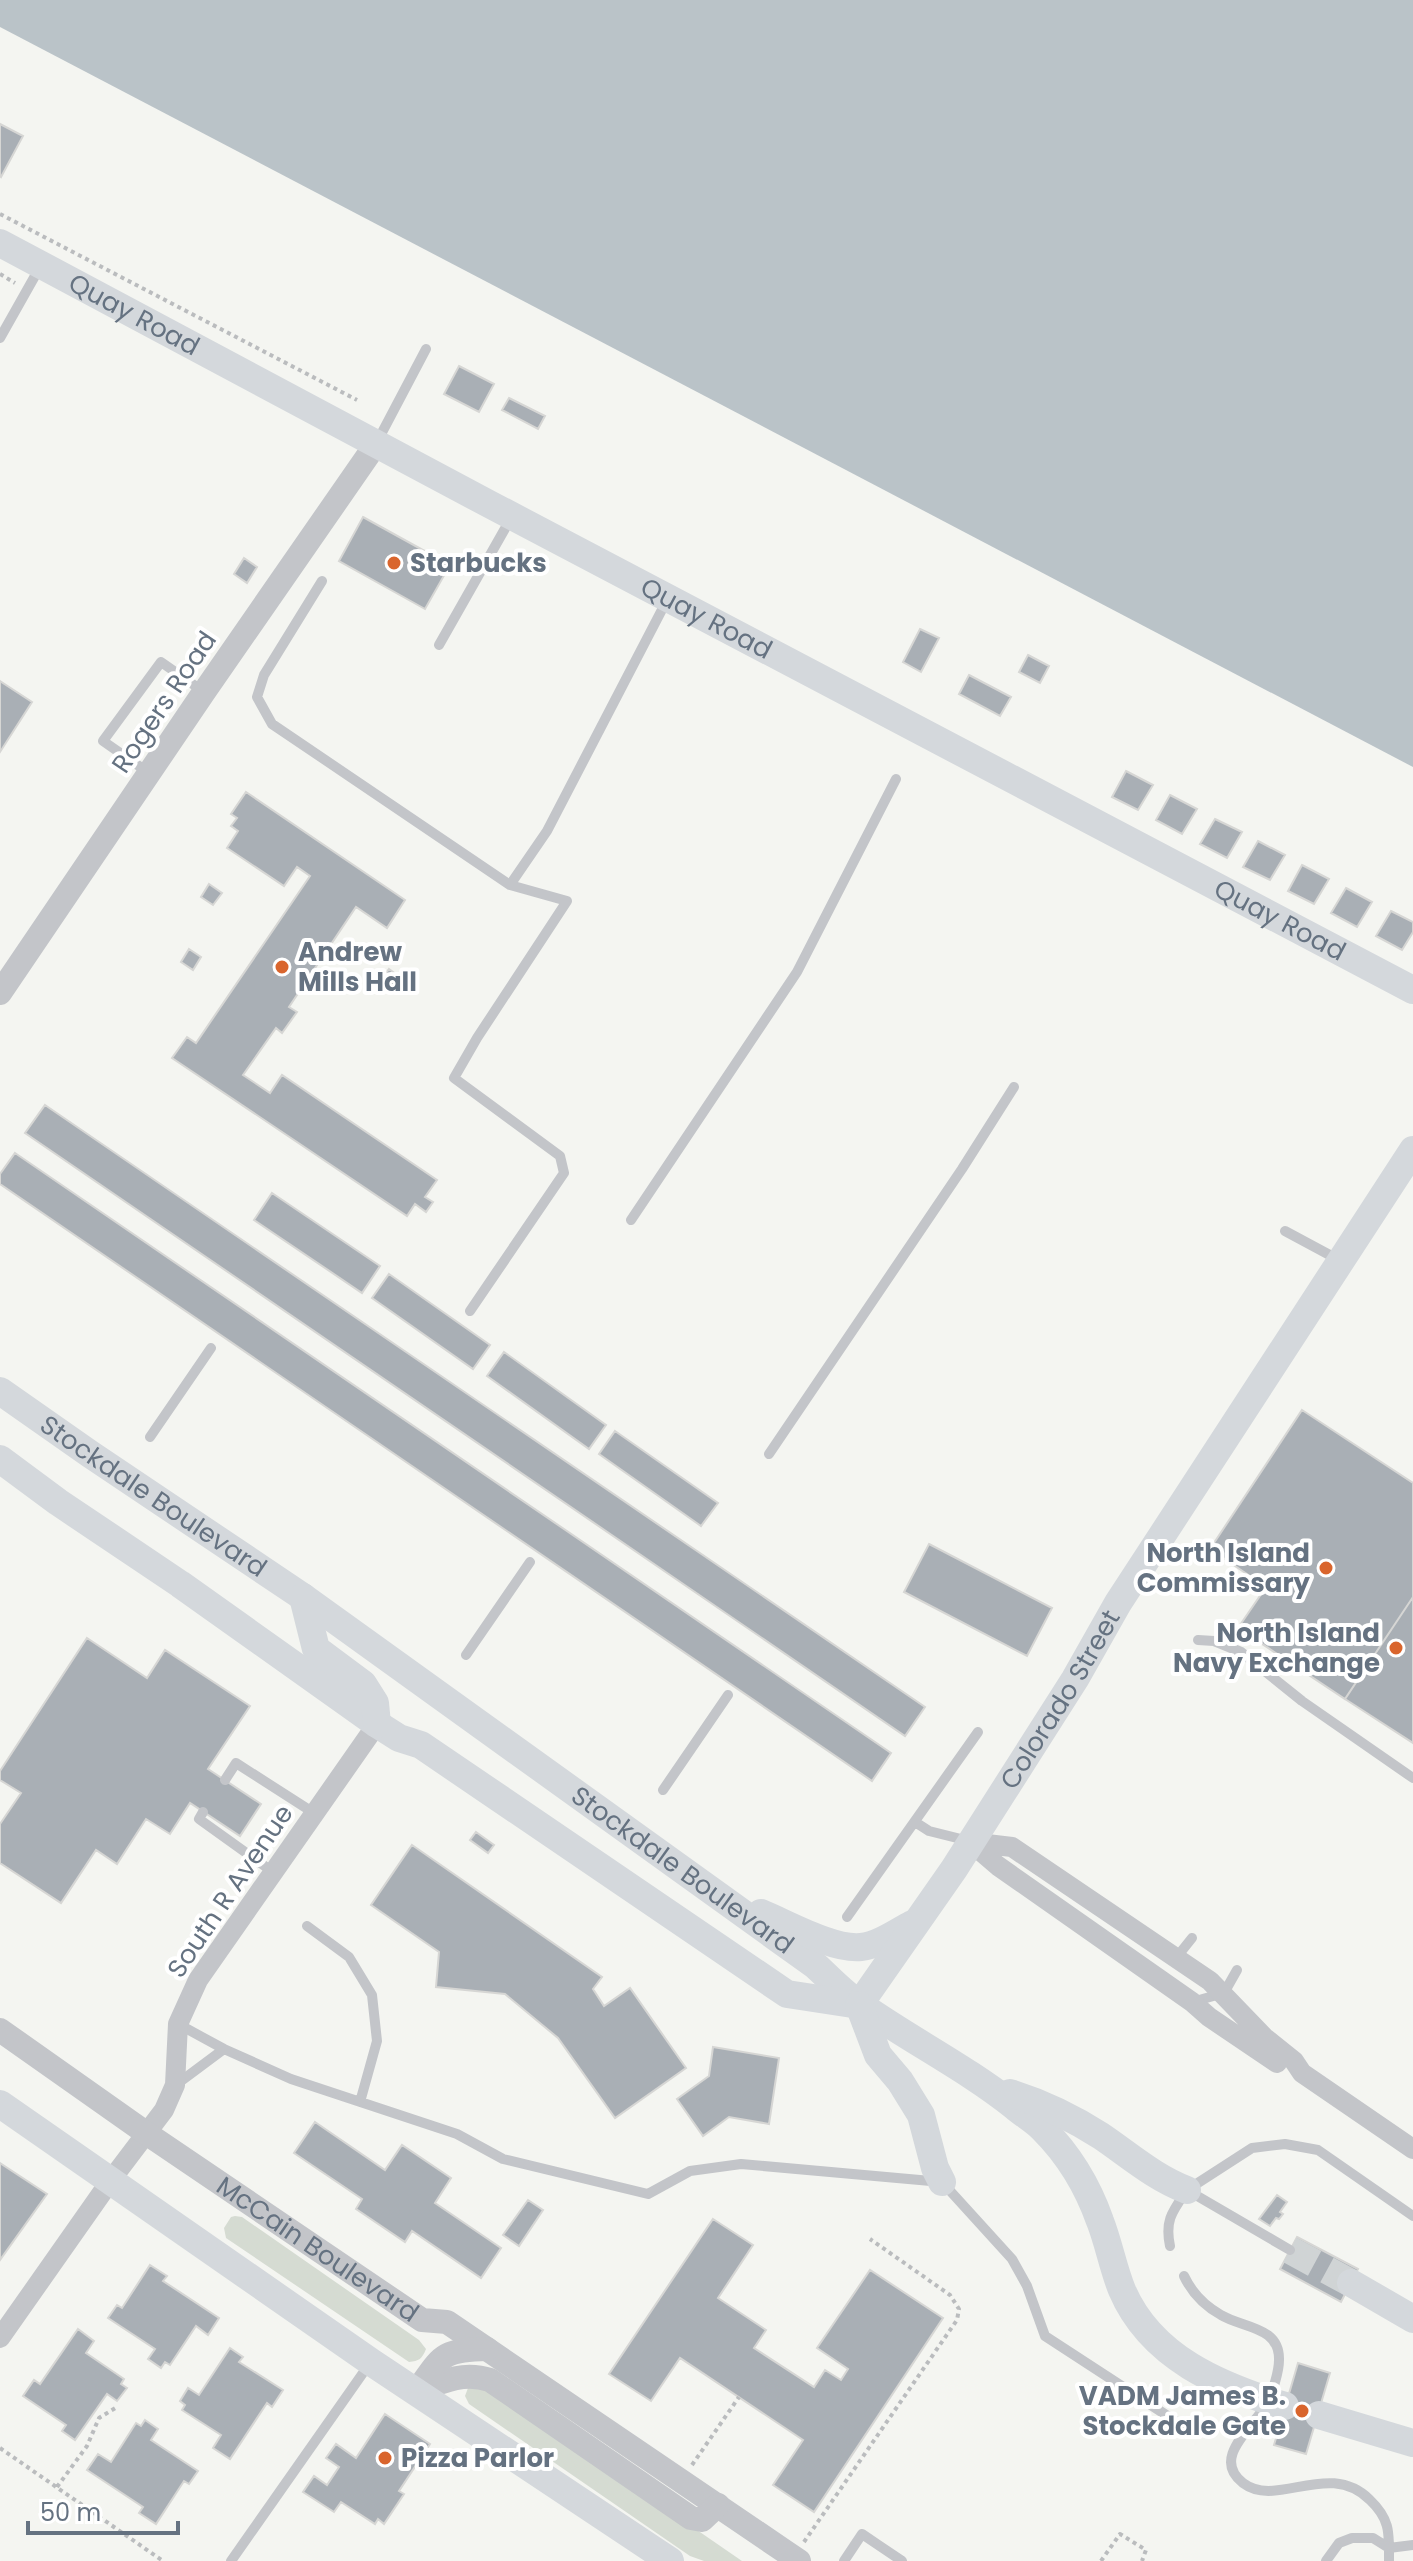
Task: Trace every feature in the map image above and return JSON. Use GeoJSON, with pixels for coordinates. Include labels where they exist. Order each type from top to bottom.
{"type":"FeatureCollection","features":[{"type":"Feature","properties":{"kind":"main road","name":"Quay Road"},"geometry":{"type":"LineString","coordinates":[[0,243],[1413,990]]}},
{"type":"Feature","properties":{"kind":"main road","name":"Colorado Street"},"geometry":{"type":"LineString","coordinates":[[859,2005],[970,1842],[1075,1679],[1118,1603],[1413,1150]]}},
{"type":"Feature","properties":{"kind":"main road"},"geometry":{"type":"LineString","coordinates":[[1356,1236],[1413,1188]]}},
{"type":"Feature","properties":{"kind":"main road","name":"Stockdale Boulevard"},"geometry":{"type":"LineString","coordinates":[[0,1391],[303,1597],[816,1966],[859,2005],[991,2088],[1040,2126],[1070,2161],[1099,2218],[1127,2300],[1152,2334],[1190,2368],[1215,2381],[1277,2404]]}},
{"type":"Feature","properties":{"kind":"main road"},"geometry":{"type":"LineString","coordinates":[[0,1459],[377,1724],[399,1738],[421,1745],[787,1994],[859,2005],[878,2055],[900,2081],[921,2115],[935,2168],[942,2182]]}},
{"type":"Feature","properties":{"kind":"main road"},"geometry":{"type":"LineString","coordinates":[[303,1597],[316,1649],[363,1684],[375,1703],[377,1724]]}},
{"type":"Feature","properties":{"kind":"main road"},"geometry":{"type":"LineString","coordinates":[[720,1896],[829,1941],[860,1947],[916,1922]]}},
{"type":"Feature","properties":{"kind":"main road"},"geometry":{"type":"LineString","coordinates":[[991,2088],[1039,2101],[1098,2134],[1169,2183],[1187,2190]]}},
{"type":"Feature","properties":{"kind":"main road"},"geometry":{"type":"LineString","coordinates":[[0,2104],[371,2362],[670,2561]]}},
{"type":"Feature","properties":{"kind":"main road"},"geometry":{"type":"LineString","coordinates":[[1351,2283],[1413,2319]]}},
{"type":"Feature","properties":{"kind":"main road"},"geometry":{"type":"LineString","coordinates":[[1319,2415],[1413,2443]]}},
{"type":"Feature","properties":{"kind":"street","name":"Rogers Road"},"geometry":{"type":"LineString","coordinates":[[0,993],[376,444]]}},
{"type":"Feature","properties":{"kind":"street","name":"South R Avenue"},"geometry":{"type":"LineString","coordinates":[[0,2338],[164,2110],[175,2085],[178,2024],[198,1980],[377,1724]]}},
{"type":"Feature","properties":{"kind":"street"},"geometry":{"type":"LineString","coordinates":[[970,1842],[1012,1847],[1176,1958],[1224,1993],[1264,2037],[1294,2061],[1302,2073]]}},
{"type":"Feature","properties":{"kind":"street"},"geometry":{"type":"LineString","coordinates":[[970,1842],[998,1866],[1209,2017],[1286,2069],[1302,2073],[1413,2149]]}},
{"type":"Feature","properties":{"kind":"street","name":"McCain Boulevard"},"geometry":{"type":"LineString","coordinates":[[0,2030],[422,2320],[447,2322],[718,2505],[801,2552]]}},
{"type":"Feature","properties":{"kind":"street"},"geometry":{"type":"LineString","coordinates":[[416,2392],[448,2353],[487,2349]]}},
{"type":"Feature","properties":{"kind":"street"},"geometry":{"type":"LineString","coordinates":[[416,2392],[453,2377],[479,2376],[490,2380],[691,2518],[702,2520],[718,2505]]}},
{"type":"Feature","properties":{"kind":"lane"},"geometry":{"type":"LineString","coordinates":[[0,338],[41,265]]}},
{"type":"Feature","properties":{"kind":"lane"},"geometry":{"type":"LineString","coordinates":[[376,444],[426,349]]}},
{"type":"Feature","properties":{"kind":"lane"},"geometry":{"type":"LineString","coordinates":[[439,645],[512,516]]}},
{"type":"Feature","properties":{"kind":"lane"},"geometry":{"type":"LineString","coordinates":[[322,581],[264,675],[257,697],[272,724],[510,885],[567,901],[454,1078],[560,1156],[564,1173],[470,1311]]}},
{"type":"Feature","properties":{"kind":"lane"},"geometry":{"type":"LineString","coordinates":[[510,885],[547,831],[669,597]]}},
{"type":"Feature","properties":{"kind":"lane"},"geometry":{"type":"LineString","coordinates":[[150,773],[103,741],[161,662],[204,692]]}},
{"type":"Feature","properties":{"kind":"lane"},"geometry":{"type":"LineString","coordinates":[[631,1220],[797,972],[896,779]]}},
{"type":"Feature","properties":{"kind":"lane"},"geometry":{"type":"LineString","coordinates":[[769,1454],[1014,1087]]}},
{"type":"Feature","properties":{"kind":"lane"},"geometry":{"type":"LineString","coordinates":[[1285,1231],[1339,1260]]}},
{"type":"Feature","properties":{"kind":"lane"},"geometry":{"type":"LineString","coordinates":[[150,1437],[211,1348]]}},
{"type":"Feature","properties":{"kind":"lane"},"geometry":{"type":"LineString","coordinates":[[466,1655],[530,1562]]}},
{"type":"Feature","properties":{"kind":"lane"},"geometry":{"type":"LineString","coordinates":[[1198,1640],[1214,1641],[1241,1652],[1302,1701],[1413,1778]]}},
{"type":"Feature","properties":{"kind":"lane"},"geometry":{"type":"LineString","coordinates":[[663,1790],[728,1695]]}},
{"type":"Feature","properties":{"kind":"lane"},"geometry":{"type":"LineString","coordinates":[[847,1917],[978,1732]]}},
{"type":"Feature","properties":{"kind":"lane"},"geometry":{"type":"LineString","coordinates":[[225,1780],[236,1763],[314,1813]]}},
{"type":"Feature","properties":{"kind":"lane"},"geometry":{"type":"LineString","coordinates":[[203,1812],[199,1819],[273,1872]]}},
{"type":"Feature","properties":{"kind":"lane"},"geometry":{"type":"LineString","coordinates":[[915,1822],[929,1831],[970,1842]]}},
{"type":"Feature","properties":{"kind":"lane"},"geometry":{"type":"LineString","coordinates":[[307,1926],[349,1957],[372,1995],[377,2041],[360,2102]]}},
{"type":"Feature","properties":{"kind":"lane"},"geometry":{"type":"LineString","coordinates":[[1176,1958],[1192,1938]]}},
{"type":"Feature","properties":{"kind":"lane"},"geometry":{"type":"LineString","coordinates":[[1192,2002],[1224,1993],[1237,1970]]}},
{"type":"Feature","properties":{"kind":"lane"},"geometry":{"type":"LineString","coordinates":[[178,2024],[291,2079],[457,2134],[503,2159],[648,2194],[690,2171],[741,2164],[942,2182],[1012,2259],[1027,2286],[1045,2336],[1180,2424]]}},
{"type":"Feature","properties":{"kind":"lane"},"geometry":{"type":"LineString","coordinates":[[175,2085],[224,2049]]}},
{"type":"Feature","properties":{"kind":"lane"},"geometry":{"type":"LineString","coordinates":[[1170,2246],[1166,2231],[1171,2213],[1187,2190],[1252,2148],[1285,2144],[1318,2150],[1413,2216]]}},
{"type":"Feature","properties":{"kind":"lane"},"geometry":{"type":"LineString","coordinates":[[1187,2190],[1290,2250]]}},
{"type":"Feature","properties":{"kind":"lane"},"geometry":{"type":"LineString","coordinates":[[1184,2276],[1191,2291],[1221,2316],[1267,2333],[1275,2343],[1279,2359],[1277,2404],[1232,2450],[1231,2462],[1237,2478],[1256,2490],[1327,2482],[1359,2489],[1388,2523],[1389,2561]]}},
{"type":"Feature","properties":{"kind":"lane"},"geometry":{"type":"LineString","coordinates":[[231,2561],[371,2362]]}},
{"type":"Feature","properties":{"kind":"lane"},"geometry":{"type":"LineString","coordinates":[[844,2561],[862,2534],[902,2561]]}},
{"type":"Feature","properties":{"kind":"lane"},"geometry":{"type":"LineString","coordinates":[[1326,2561],[1339,2543],[1352,2538],[1373,2538],[1389,2548],[1413,2545]]}},
{"type":"Feature","properties":{"kind":"path"},"geometry":{"type":"LineString","coordinates":[[0,214],[357,400]]}},
{"type":"Feature","properties":{"kind":"path"},"geometry":{"type":"LineString","coordinates":[[801,2552],[957,2320],[959,2309],[950,2295],[870,2239]]}},
{"type":"Feature","properties":{"kind":"path"},"geometry":{"type":"LineString","coordinates":[[691,2467],[739,2397]]}},
{"type":"Feature","properties":{"kind":"path"},"geometry":{"type":"LineString","coordinates":[[57,2487],[87,2446],[99,2418],[117,2407]]}},
{"type":"Feature","properties":{"kind":"path"},"geometry":{"type":"LineString","coordinates":[[0,2448],[163,2561]]}},
{"type":"Feature","properties":{"kind":"path"},"geometry":{"type":"LineString","coordinates":[[1101,2561],[1120,2534],[1146,2550],[1142,2561]]}},
{"type":"Feature","properties":{"kind":"shaded area"},"geometry":{"type":"Polygon","coordinates":[[[0,0],[1413,0],[1413,767],[0,27],[0,0]]]}},
{"type":"Feature","properties":{"kind":"shaded area"},"geometry":{"type":"Polygon","coordinates":[[[235,2216],[242,2217],[419,2340],[426,2349],[422,2357],[409,2362],[226,2238],[224,2228],[235,2216]]]}},
{"type":"Feature","properties":{"kind":"shaded area"},"geometry":{"type":"Polygon","coordinates":[[[485,2384],[742,2561],[704,2561],[690,2556],[469,2404],[465,2396],[468,2388],[485,2384]]]}},
{"type":"Feature","properties":{"kind":"building"},"geometry":{"type":"Polygon","coordinates":[[[0,124],[23,136],[1,177],[0,176],[0,124]]]}},
{"type":"Feature","properties":{"kind":"building"},"geometry":{"type":"Polygon","coordinates":[[[459,366],[494,384],[479,412],[444,394],[459,366]]]}},
{"type":"Feature","properties":{"kind":"building"},"geometry":{"type":"Polygon","coordinates":[[[509,398],[545,416],[538,429],[502,410],[509,398]]]}},
{"type":"Feature","properties":{"kind":"building","name":"Starbucks"},"geometry":{"type":"Polygon","coordinates":[[[363,517],[450,565],[425,609],[339,561],[363,517]]]}},
{"type":"Feature","properties":{"kind":"building"},"geometry":{"type":"Polygon","coordinates":[[[244,558],[257,567],[247,583],[234,574],[244,558]]]}},
{"type":"Feature","properties":{"kind":"building"},"geometry":{"type":"Polygon","coordinates":[[[920,629],[939,638],[921,672],[903,662],[920,629]]]}},
{"type":"Feature","properties":{"kind":"building"},"geometry":{"type":"Polygon","coordinates":[[[1028,655],[1049,666],[1040,683],[1019,672],[1028,655]]]}},
{"type":"Feature","properties":{"kind":"building"},"geometry":{"type":"Polygon","coordinates":[[[969,675],[1011,697],[1000,716],[959,694],[969,675]]]}},
{"type":"Feature","properties":{"kind":"building"},"geometry":{"type":"Polygon","coordinates":[[[0,681],[32,702],[0,752],[0,681]]]}},
{"type":"Feature","properties":{"kind":"building"},"geometry":{"type":"Polygon","coordinates":[[[1126,771],[1153,785],[1138,810],[1112,797],[1126,771]]]}},
{"type":"Feature","properties":{"kind":"building","name":"Andrew Mills Hall"},"geometry":{"type":"Polygon","coordinates":[[[246,792],[405,900],[387,928],[356,907],[289,1007],[297,1012],[282,1033],[276,1028],[243,1075],[270,1093],[282,1075],[437,1180],[425,1197],[433,1202],[426,1212],[415,1204],[407,1216],[172,1058],[187,1037],[196,1043],[310,876],[297,867],[284,886],[227,848],[238,831],[231,826],[237,818],[231,814],[246,792]]]}},
{"type":"Feature","properties":{"kind":"building"},"geometry":{"type":"Polygon","coordinates":[[[1170,795],[1197,809],[1182,834],[1156,820],[1170,795]]]}},
{"type":"Feature","properties":{"kind":"building"},"geometry":{"type":"Polygon","coordinates":[[[1215,819],[1242,832],[1227,858],[1200,844],[1215,819]]]}},
{"type":"Feature","properties":{"kind":"building"},"geometry":{"type":"Polygon","coordinates":[[[1258,841],[1285,855],[1270,880],[1243,867],[1258,841]]]}},
{"type":"Feature","properties":{"kind":"building"},"geometry":{"type":"Polygon","coordinates":[[[1302,865],[1329,879],[1314,904],[1288,891],[1302,865]]]}},
{"type":"Feature","properties":{"kind":"building"},"geometry":{"type":"Polygon","coordinates":[[[209,884],[222,893],[213,905],[201,897],[209,884]]]}},
{"type":"Feature","properties":{"kind":"building"},"geometry":{"type":"Polygon","coordinates":[[[1346,888],[1372,902],[1357,927],[1331,913],[1346,888]]]}},
{"type":"Feature","properties":{"kind":"building"},"geometry":{"type":"Polygon","coordinates":[[[1391,911],[1413,922],[1413,932],[1402,950],[1376,936],[1391,911]]]}},
{"type":"Feature","properties":{"kind":"building"},"geometry":{"type":"Polygon","coordinates":[[[189,949],[201,957],[193,970],[181,962],[189,949]]]}},
{"type":"Feature","properties":{"kind":"building"},"geometry":{"type":"Polygon","coordinates":[[[389,969],[401,978],[392,990],[380,981],[389,969]]]}},
{"type":"Feature","properties":{"kind":"building"},"geometry":{"type":"Polygon","coordinates":[[[45,1105],[925,1707],[905,1736],[25,1133],[45,1105]]]}},
{"type":"Feature","properties":{"kind":"building"},"geometry":{"type":"Polygon","coordinates":[[[15,1153],[891,1753],[872,1781],[0,1184],[0,1174],[15,1153]]]}},
{"type":"Feature","properties":{"kind":"building"},"geometry":{"type":"Polygon","coordinates":[[[272,1193],[380,1266],[362,1293],[254,1220],[272,1193]]]}},
{"type":"Feature","properties":{"kind":"building"},"geometry":{"type":"Polygon","coordinates":[[[389,1274],[490,1345],[473,1369],[372,1298],[389,1274]]]}},
{"type":"Feature","properties":{"kind":"building"},"geometry":{"type":"Polygon","coordinates":[[[504,1352],[606,1425],[589,1449],[487,1376],[504,1352]]]}},
{"type":"Feature","properties":{"kind":"building","name":"North Island Commissary"},"geometry":{"type":"Polygon","coordinates":[[[1302,1410],[1413,1483],[1413,1597],[1345,1699],[1238,1628],[1266,1587],[1210,1549],[1302,1410]]]}},
{"type":"Feature","properties":{"kind":"building"},"geometry":{"type":"Polygon","coordinates":[[[615,1431],[718,1503],[701,1526],[599,1454],[615,1431]]]}},
{"type":"Feature","properties":{"kind":"building"},"geometry":{"type":"Polygon","coordinates":[[[929,1544],[1052,1608],[1027,1656],[904,1592],[929,1544]]]}},
{"type":"Feature","properties":{"kind":"building","name":"North Island Navy Exchange"},"geometry":{"type":"Polygon","coordinates":[[[1413,1597],[1413,1743],[1345,1699],[1413,1597]]]}},
{"type":"Feature","properties":{"kind":"building"},"geometry":{"type":"Polygon","coordinates":[[[87,1638],[147,1678],[165,1650],[250,1706],[208,1769],[261,1804],[240,1836],[190,1803],[170,1834],[146,1819],[117,1864],[96,1850],[61,1903],[0,1863],[0,1824],[21,1793],[0,1780],[0,1771],[87,1638]]]}},
{"type":"Feature","properties":{"kind":"building"},"geometry":{"type":"Polygon","coordinates":[[[476,1832],[494,1845],[488,1853],[470,1840],[476,1832]]]}},
{"type":"Feature","properties":{"kind":"building"},"geometry":{"type":"Polygon","coordinates":[[[412,1845],[602,1977],[593,1989],[604,2006],[630,1988],[686,2068],[615,2118],[558,2038],[505,1994],[436,1987],[439,1952],[371,1905],[412,1845]]]}},
{"type":"Feature","properties":{"kind":"building"},"geometry":{"type":"Polygon","coordinates":[[[713,2047],[779,2058],[769,2124],[729,2117],[703,2136],[677,2099],[709,2076],[713,2047]]]}},
{"type":"Feature","properties":{"kind":"building"},"geometry":{"type":"Polygon","coordinates":[[[315,2122],[385,2170],[402,2145],[451,2178],[435,2203],[501,2248],[481,2278],[412,2231],[405,2242],[356,2209],[362,2199],[294,2153],[315,2122]]]}},
{"type":"Feature","properties":{"kind":"building"},"geometry":{"type":"Polygon","coordinates":[[[0,2163],[47,2194],[0,2260],[0,2163]]]}},
{"type":"Feature","properties":{"kind":"building"},"geometry":{"type":"Polygon","coordinates":[[[1277,2195],[1287,2202],[1280,2212],[1283,2214],[1270,2226],[1259,2219],[1277,2195]]]}},
{"type":"Feature","properties":{"kind":"building"},"geometry":{"type":"Polygon","coordinates":[[[528,2200],[543,2210],[519,2246],[503,2235],[528,2200]]]}},
{"type":"Feature","properties":{"kind":"building"},"geometry":{"type":"Polygon","coordinates":[[[713,2219],[753,2245],[718,2298],[766,2330],[754,2348],[814,2387],[825,2370],[841,2380],[848,2369],[817,2348],[870,2270],[943,2318],[814,2512],[773,2485],[803,2440],[680,2358],[651,2401],[609,2374],[713,2219]]]}},
{"type":"Feature","properties":{"kind":"building"},"geometry":{"type":"Polygon","coordinates":[[[1297,2237],[1358,2269],[1341,2302],[1280,2269],[1297,2237]]]}},
{"type":"Feature","properties":{"kind":"building"},"geometry":{"type":"Polygon","coordinates":[[[150,2265],[167,2276],[163,2281],[219,2318],[208,2335],[196,2326],[170,2365],[165,2362],[161,2368],[148,2359],[155,2349],[108,2318],[117,2305],[122,2308],[150,2265]]]}},
{"type":"Feature","properties":{"kind":"building"},"geometry":{"type":"Polygon","coordinates":[[[78,2329],[94,2341],[86,2353],[124,2379],[121,2384],[127,2388],[117,2401],[107,2394],[75,2440],[62,2431],[66,2425],[23,2396],[34,2380],[40,2384],[78,2329]]]}},
{"type":"Feature","properties":{"kind":"building"},"geometry":{"type":"Polygon","coordinates":[[[230,2348],[243,2357],[239,2362],[283,2390],[272,2407],[267,2403],[230,2459],[213,2448],[221,2435],[182,2410],[185,2405],[180,2401],[188,2388],[199,2395],[230,2348]]]}},
{"type":"Feature","properties":{"kind":"building","name":"VADM James B. Stockdale Gate"},"geometry":{"type":"Polygon","coordinates":[[[1298,2363],[1330,2373],[1306,2454],[1274,2445],[1298,2363]]]}},
{"type":"Feature","properties":{"kind":"building"},"geometry":{"type":"Polygon","coordinates":[[[385,2414],[430,2444],[399,2491],[404,2494],[384,2524],[378,2519],[375,2524],[341,2502],[334,2512],[303,2492],[314,2476],[327,2485],[339,2467],[326,2458],[336,2444],[356,2458],[385,2414]]]}},
{"type":"Feature","properties":{"kind":"building"},"geometry":{"type":"Polygon","coordinates":[[[145,2420],[158,2429],[151,2440],[198,2471],[189,2484],[184,2481],[156,2524],[139,2513],[143,2507],[87,2470],[98,2454],[111,2462],[136,2423],[141,2426],[145,2420]]]}},
{"type":"Feature","properties":{"kind":"tunnel"},"geometry":{"type":"LineString","coordinates":[[1290,2250],[1351,2283]]}},
{"type":"Feature","properties":{"kind":"place","name":"Starbucks"},"geometry":{"type":"Point","coordinates":[394,563]}},
{"type":"Feature","properties":{"kind":"place","name":"Andrew Mills Hall"},"geometry":{"type":"Point","coordinates":[282,967]}},
{"type":"Feature","properties":{"kind":"place","name":"North Island Commissary"},"geometry":{"type":"Point","coordinates":[1326,1568]}},
{"type":"Feature","properties":{"kind":"place","name":"North Island Navy Exchange"},"geometry":{"type":"Point","coordinates":[1396,1648]}},
{"type":"Feature","properties":{"kind":"place","name":"VADM James B. Stockdale Gate"},"geometry":{"type":"Point","coordinates":[1302,2411]}},
{"type":"Feature","properties":{"kind":"place","name":"Pizza Parlor"},"geometry":{"type":"Point","coordinates":[385,2458]}}]}
